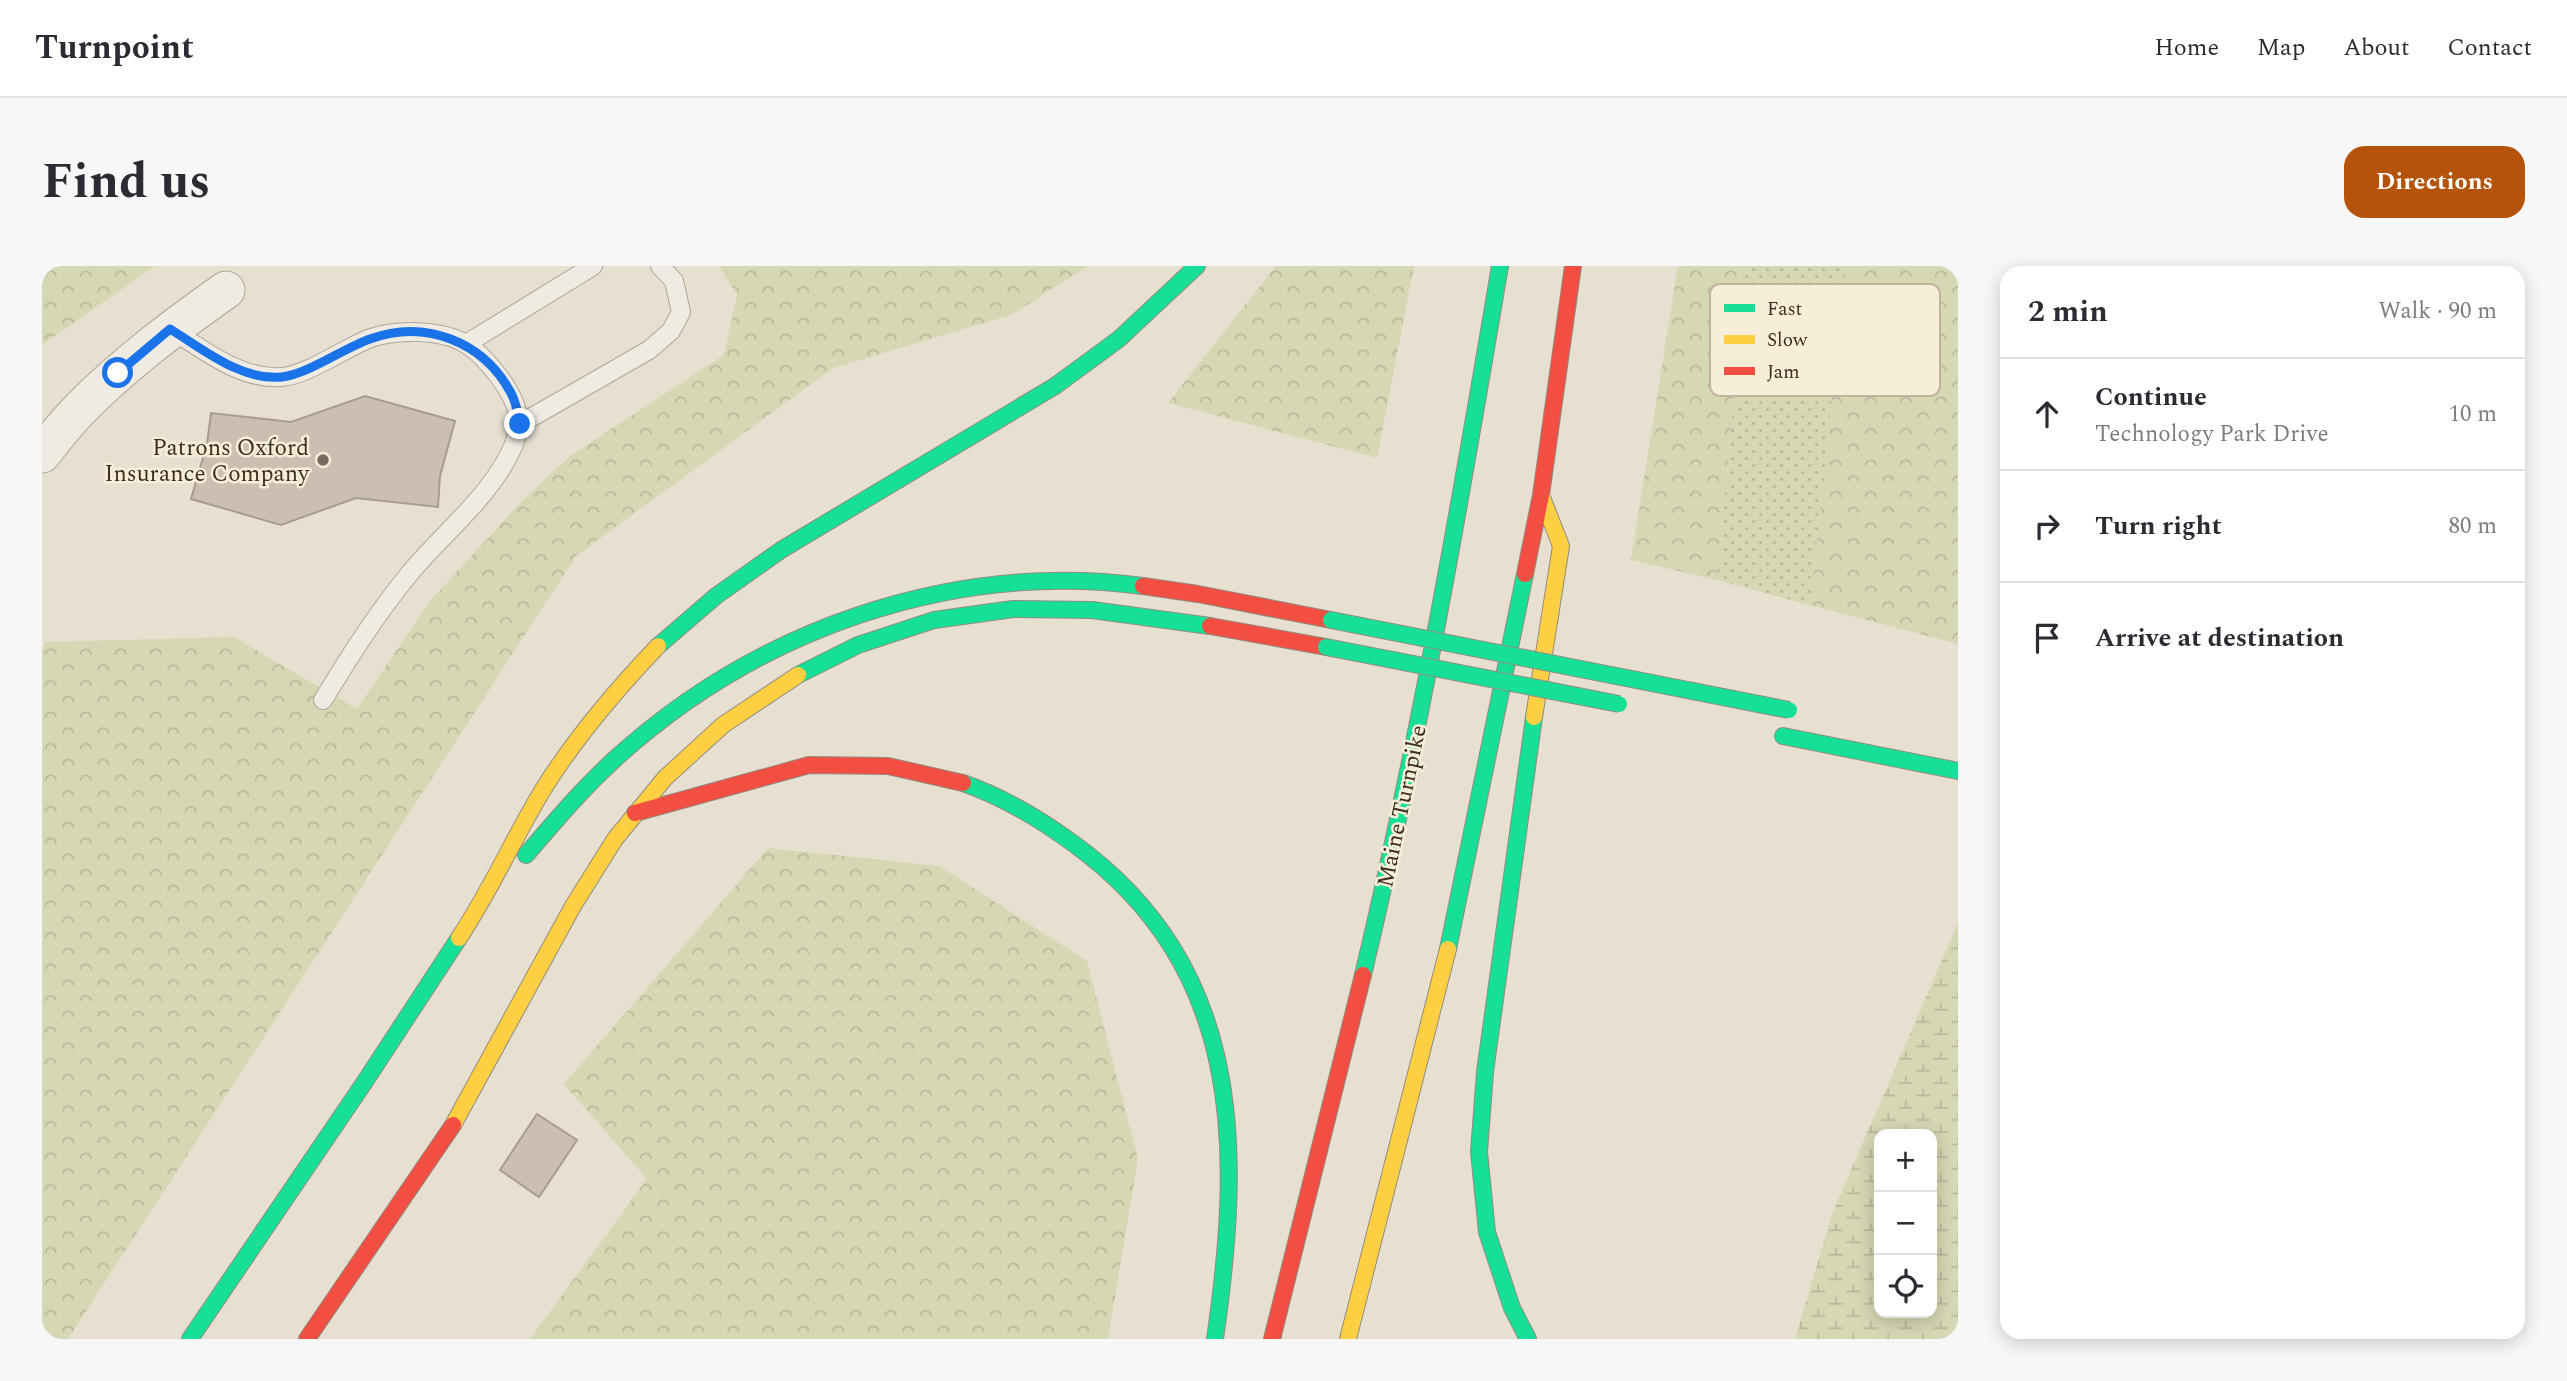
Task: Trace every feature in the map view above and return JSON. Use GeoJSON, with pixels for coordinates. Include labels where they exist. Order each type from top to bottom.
{"type":"FeatureCollection","features":[{"type":"Feature","properties":{"kind":"highway"},"geometry":{"type":"LineString","coordinates":[[190,1339],[364,1083],[476,912],[544,789],[603,706],[657,647],[716,596],[781,550],[1055,386],[1119,339],[1197,266]]}},
{"type":"Feature","properties":{"kind":"highway","name":"Maine Turnpike"},"geometry":{"type":"LineString","coordinates":[[1272,1339],[1364,974],[1408,780],[1447,584],[1500,266]]}},
{"type":"Feature","properties":{"kind":"highway"},"geometry":{"type":"LineString","coordinates":[[1348,1339],[1450,943],[1541,495],[1573,266]]}},
{"type":"Feature","properties":{"kind":"highway"},"geometry":{"type":"LineString","coordinates":[[1528,1339],[1512,1308],[1487,1232],[1479,1152],[1487,1058],[1534,717],[1561,546],[1541,495]]}},
{"type":"Feature","properties":{"kind":"highway"},"geometry":{"type":"LineString","coordinates":[[476,912],[573,799],[631,744],[693,696],[762,656],[834,623],[909,598],[987,583],[1066,580],[1185,592],[1796,712]]}},
{"type":"Feature","properties":{"kind":"highway"},"geometry":{"type":"LineString","coordinates":[[307,1339],[461,1112],[573,906],[615,839],[635,813],[664,778],[723,725],[787,681],[858,645],[934,620],[1013,609],[1092,610],[1170,619],[1635,707]]}},
{"type":"Feature","properties":{"kind":"highway"},"geometry":{"type":"LineString","coordinates":[[1776,735],[1958,771]]}},
{"type":"Feature","properties":{"kind":"highway"},"geometry":{"type":"LineString","coordinates":[[635,813],[809,765],[888,766],[965,783],[1037,817],[1102,864],[1131,892],[1178,955],[1211,1029],[1226,1107],[1230,1190],[1225,1268],[1215,1339]]}},
{"type":"Feature","properties":{"kind":"street"},"geometry":{"type":"LineString","coordinates":[[42,454],[78,410],[170,329],[226,290]]}},
{"type":"Feature","properties":{"kind":"lane"},"geometry":{"type":"LineString","coordinates":[[466,344],[593,266]]}},
{"type":"Feature","properties":{"kind":"lane"},"geometry":{"type":"LineString","coordinates":[[520,424],[649,350],[671,331],[681,312],[674,281],[660,266]]}},
{"type":"Feature","properties":{"kind":"lane"},"geometry":{"type":"LineString","coordinates":[[170,329],[231,366],[258,375],[282,377],[325,361],[368,339],[395,332],[432,334],[466,344],[490,365],[512,394],[520,424],[512,449],[496,478],[382,607],[323,700]]}},
{"type":"Feature","properties":{"kind":"green space"},"geometry":{"type":"Polygon","coordinates":[[[42,266],[155,266],[42,345],[42,266]]]}},
{"type":"Feature","properties":{"kind":"green space"},"geometry":{"type":"Polygon","coordinates":[[[719,266],[1088,266],[1011,315],[833,368],[576,556],[68,1339],[42,1339],[42,652],[45,642],[234,637],[357,709],[429,602],[520,503],[570,456],[724,355],[737,295],[719,266]]]}},
{"type":"Feature","properties":{"kind":"green space"},"geometry":{"type":"Polygon","coordinates":[[[1276,266],[1414,266],[1377,458],[1168,403],[1276,266]]]}},
{"type":"Feature","properties":{"kind":"green space"},"geometry":{"type":"Polygon","coordinates":[[[1678,266],[1746,266],[1744,284],[1710,284],[1710,396],[1734,396],[1717,580],[1631,560],[1678,266]]]}},
{"type":"Feature","properties":{"kind":"green space"},"geometry":{"type":"Polygon","coordinates":[[[1746,266],[1846,266],[1844,284],[1744,284],[1746,266]]]}},
{"type":"Feature","properties":{"kind":"green space"},"geometry":{"type":"Polygon","coordinates":[[[1846,266],[1958,266],[1958,644],[1810,605],[1832,396],[1940,396],[1940,284],[1844,284],[1846,266]]]}},
{"type":"Feature","properties":{"kind":"green space"},"geometry":{"type":"Polygon","coordinates":[[[1734,396],[1832,396],[1810,605],[1717,580],[1734,396]]]}},
{"type":"Feature","properties":{"kind":"green space"},"geometry":{"type":"Polygon","coordinates":[[[768,848],[939,866],[1087,961],[1138,1159],[1108,1339],[530,1339],[647,1179],[564,1084],[768,848]]]}},
{"type":"Feature","properties":{"kind":"green space"},"geometry":{"type":"Polygon","coordinates":[[[1958,923],[1958,1339],[1795,1339],[1832,1214],[1958,923]]]}},
{"type":"Feature","properties":{"kind":"building","name":"Patrons Oxford Insurance Company"},"geometry":{"type":"Polygon","coordinates":[[[365,396],[455,421],[440,476],[438,507],[356,498],[281,525],[191,499],[207,444],[211,413],[291,422],[365,396]]]}},
{"type":"Feature","properties":{"kind":"building"},"geometry":{"type":"Polygon","coordinates":[[[537,1114],[577,1140],[539,1197],[500,1170],[537,1114]]]}},
{"type":"Feature","properties":{"kind":"traffic: fast"},"geometry":{"type":"LineString","coordinates":[[658,646],[716,596],[781,550],[1055,386],[1119,339],[1197,266]]}},
{"type":"Feature","properties":{"kind":"traffic: fast"},"geometry":{"type":"LineString","coordinates":[[1363,975],[1420,710],[1500,266]]}},
{"type":"Feature","properties":{"kind":"traffic: fast"},"geometry":{"type":"LineString","coordinates":[[1448,949],[1525,574]]}},
{"type":"Feature","properties":{"kind":"traffic: fast"},"geometry":{"type":"LineString","coordinates":[[526,855],[604,769],[672,713],[731,673],[795,640],[861,614],[930,595],[1000,584],[1071,581],[1143,586]]}},
{"type":"Feature","properties":{"kind":"traffic: fast"},"geometry":{"type":"LineString","coordinates":[[798,675],[858,645],[934,620],[1013,609],[1092,610],[1210,626]]}},
{"type":"Feature","properties":{"kind":"traffic: fast"},"geometry":{"type":"LineString","coordinates":[[1331,620],[1789,710]]}},
{"type":"Feature","properties":{"kind":"traffic: fast"},"geometry":{"type":"LineString","coordinates":[[1326,647],[1619,704]]}},
{"type":"Feature","properties":{"kind":"traffic: fast"},"geometry":{"type":"LineString","coordinates":[[1528,1339],[1512,1308],[1487,1232],[1479,1152],[1485,1072],[1534,717]]}},
{"type":"Feature","properties":{"kind":"traffic: fast"},"geometry":{"type":"LineString","coordinates":[[1783,736],[1958,771]]}},
{"type":"Feature","properties":{"kind":"traffic: fast"},"geometry":{"type":"LineString","coordinates":[[963,783],[1021,809],[1048,826],[1074,844],[1130,893],[1172,947],[1201,1005],[1219,1067],[1227,1132],[1228,1199],[1224,1269],[1215,1339]]}},
{"type":"Feature","properties":{"kind":"traffic: fast"},"geometry":{"type":"LineString","coordinates":[[190,1339],[459,938]]}},
{"type":"Feature","properties":{"kind":"traffic: slow"},"geometry":{"type":"LineString","coordinates":[[1534,717],[1561,546],[1541,495]]}},
{"type":"Feature","properties":{"kind":"traffic: slow"},"geometry":{"type":"LineString","coordinates":[[459,938],[556,769],[597,714],[658,646]]}},
{"type":"Feature","properties":{"kind":"traffic: slow"},"geometry":{"type":"LineString","coordinates":[[453,1125],[573,906],[615,839],[665,778],[723,725],[798,675]]}},
{"type":"Feature","properties":{"kind":"traffic: slow"},"geometry":{"type":"LineString","coordinates":[[1348,1339],[1448,949]]}},
{"type":"Feature","properties":{"kind":"traffic: jam"},"geometry":{"type":"LineString","coordinates":[[1525,574],[1541,495],[1573,266]]}},
{"type":"Feature","properties":{"kind":"traffic: jam"},"geometry":{"type":"LineString","coordinates":[[1143,586],[1331,620]]}},
{"type":"Feature","properties":{"kind":"traffic: jam"},"geometry":{"type":"LineString","coordinates":[[1210,626],[1326,647]]}},
{"type":"Feature","properties":{"kind":"traffic: jam"},"geometry":{"type":"LineString","coordinates":[[635,813],[809,765],[888,766],[963,783]]}},
{"type":"Feature","properties":{"kind":"traffic: jam"},"geometry":{"type":"LineString","coordinates":[[1272,1339],[1363,975]]}},
{"type":"Feature","properties":{"kind":"traffic: jam"},"geometry":{"type":"LineString","coordinates":[[307,1339],[453,1125]]}},
{"type":"Feature","properties":{"kind":"place","name":"Patrons Oxford Insurance Company"},"geometry":{"type":"Point","coordinates":[323,460]}},
{"type":"Feature","properties":{"kind":"route"},"geometry":{"type":"LineString","coordinates":[[118,373],[170,329],[231,366],[258,375],[282,377],[325,361],[368,339],[395,332],[432,334],[466,344],[490,365],[512,394],[520,424]]}}]}
